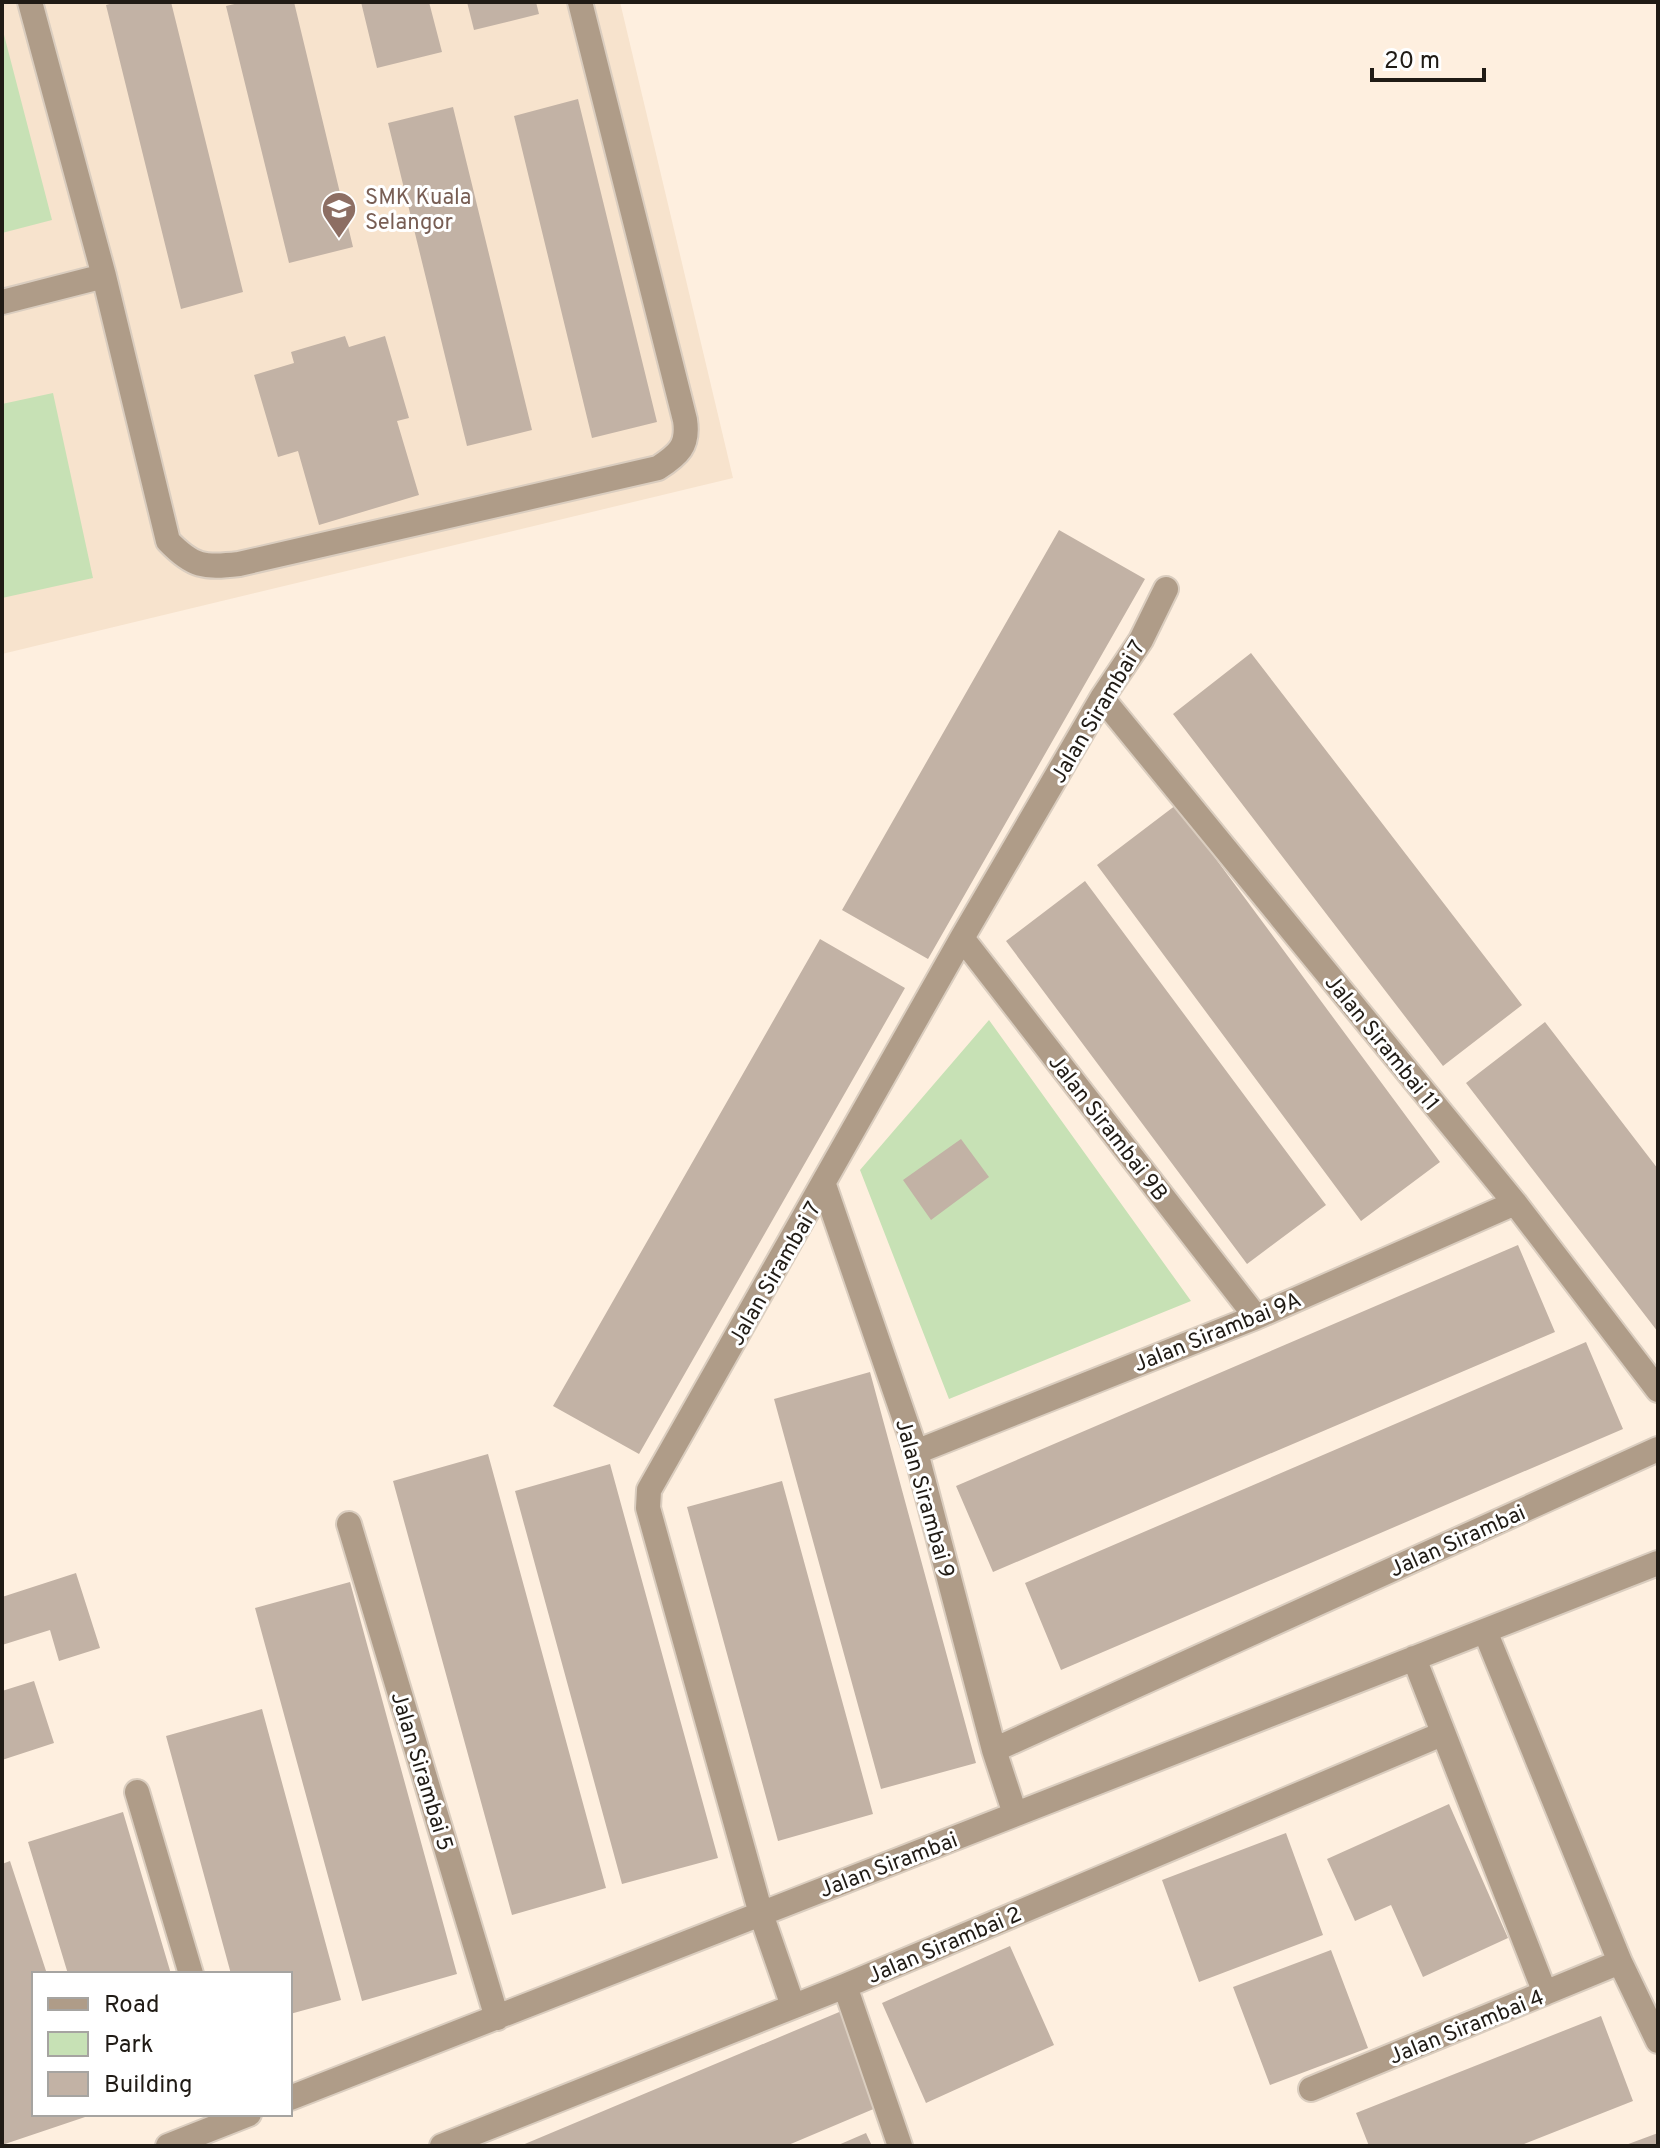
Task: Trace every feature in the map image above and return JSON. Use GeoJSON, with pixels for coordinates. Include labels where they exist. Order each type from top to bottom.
{"type":"FeatureCollection","features":[{"type":"Feature","properties":{"kind":"street"},"geometry":{"type":"LineString","coordinates":[[30,2],[104,276],[168,541],[187,561],[212,567],[239,564],[658,468],[683,448],[687,435],[685,420],[580,2]]}},
{"type":"Feature","properties":{"kind":"street"},"geometry":{"type":"LineString","coordinates":[[2,302],[104,276]]}},
{"type":"Feature","properties":{"kind":"street","name":"Jalan Sirambai 7"},"geometry":{"type":"LineString","coordinates":[[793,2006],[761,1914],[648,1508],[649,1490],[962,938],[1102,698],[1141,640],[1166,589]]}},
{"type":"Feature","properties":{"kind":"street","name":"Jalan Sirambai 11"},"geometry":{"type":"LineString","coordinates":[[1102,698],[1515,1203],[1658,1390]]}},
{"type":"Feature","properties":{"kind":"street","name":"Jalan Sirambai 9B"},"geometry":{"type":"LineString","coordinates":[[962,938],[1256,1317]]}},
{"type":"Feature","properties":{"kind":"street","name":"Jalan Sirambai 9"},"geometry":{"type":"LineString","coordinates":[[824,1185],[916,1452],[994,1750],[1015,1814]]}},
{"type":"Feature","properties":{"kind":"street","name":"Jalan Sirambai 9A"},"geometry":{"type":"LineString","coordinates":[[916,1452],[1256,1317],[1515,1203]]}},
{"type":"Feature","properties":{"kind":"street","name":"Jalan Sirambai"},"geometry":{"type":"LineString","coordinates":[[994,1750],[1658,1449]]}},
{"type":"Feature","properties":{"kind":"street","name":"Jalan Sirambai 5"},"geometry":{"type":"LineString","coordinates":[[349,1524],[497,2018]]}},
{"type":"Feature","properties":{"kind":"street","name":"Jalan Sirambai"},"geometry":{"type":"LineString","coordinates":[[292,2097],[1658,1563]]}},
{"type":"Feature","properties":{"kind":"street"},"geometry":{"type":"LineString","coordinates":[[1485,1631],[1620,1962],[1658,2041]]}},
{"type":"Feature","properties":{"kind":"street"},"geometry":{"type":"LineString","coordinates":[[1414,1658],[1545,1993]]}},
{"type":"Feature","properties":{"kind":"street","name":"Jalan Sirambai 2"},"geometry":{"type":"LineString","coordinates":[[442,2146],[845,1986],[1442,1734]]}},
{"type":"Feature","properties":{"kind":"street"},"geometry":{"type":"LineString","coordinates":[[137,1792],[190,1972]]}},
{"type":"Feature","properties":{"kind":"street","name":"Jalan Sirambai 4"},"geometry":{"type":"LineString","coordinates":[[1311,2089],[1620,1962]]}},
{"type":"Feature","properties":{"kind":"street"},"geometry":{"type":"LineString","coordinates":[[845,1986],[900,2146]]}},
{"type":"Feature","properties":{"kind":"street"},"geometry":{"type":"LineString","coordinates":[[168,2146],[238,2116]]}},
{"type":"Feature","properties":{"kind":"shaded area","name":"SMK Kuala Selangor"},"geometry":{"type":"Polygon","coordinates":[[[2,2],[620,2],[733,478],[2,654],[2,2]]]}},
{"type":"Feature","properties":{"kind":"green space"},"geometry":{"type":"Polygon","coordinates":[[[2,27],[52,220],[2,233],[2,27]]]}},
{"type":"Feature","properties":{"kind":"green space"},"geometry":{"type":"Polygon","coordinates":[[[53,393],[93,578],[2,598],[2,404],[53,393]]]}},
{"type":"Feature","properties":{"kind":"green space"},"geometry":{"type":"Polygon","coordinates":[[[989,1020],[1191,1301],[949,1399],[860,1170],[989,1020]]]}},
{"type":"Feature","properties":{"kind":"building"},"geometry":{"type":"Polygon","coordinates":[[[117,2],[171,2],[243,292],[181,309],[106,5],[117,2]]]}},
{"type":"Feature","properties":{"kind":"building"},"geometry":{"type":"Polygon","coordinates":[[[243,2],[294,2],[353,247],[289,263],[226,6],[243,2]]]}},
{"type":"Feature","properties":{"kind":"building"},"geometry":{"type":"Polygon","coordinates":[[[361,2],[429,2],[442,52],[377,68],[361,2]]]}},
{"type":"Feature","properties":{"kind":"building"},"geometry":{"type":"Polygon","coordinates":[[[467,2],[536,2],[539,14],[474,30],[467,2]]]}},
{"type":"Feature","properties":{"kind":"building"},"geometry":{"type":"Polygon","coordinates":[[[578,99],[657,422],[592,438],[514,116],[578,99]]]}},
{"type":"Feature","properties":{"kind":"building"},"geometry":{"type":"Polygon","coordinates":[[[453,107],[532,430],[467,446],[388,123],[453,107]]]}},
{"type":"Feature","properties":{"kind":"building"},"geometry":{"type":"Polygon","coordinates":[[[345,336],[349,347],[385,336],[409,418],[397,421],[419,495],[319,525],[298,451],[278,457],[254,375],[294,363],[291,352],[345,336]]]}},
{"type":"Feature","properties":{"kind":"building"},"geometry":{"type":"Polygon","coordinates":[[[1059,530],[1145,579],[928,959],[842,910],[1059,530]]]}},
{"type":"Feature","properties":{"kind":"building"},"geometry":{"type":"Polygon","coordinates":[[[1251,653],[1522,1005],[1443,1066],[1173,714],[1251,653]]]}},
{"type":"Feature","properties":{"kind":"building"},"geometry":{"type":"Polygon","coordinates":[[[1176,805],[1440,1162],[1361,1221],[1097,865],[1176,805]]]}},
{"type":"Feature","properties":{"kind":"building"},"geometry":{"type":"Polygon","coordinates":[[[1085,881],[1326,1205],[1247,1264],[1006,941],[1085,881]]]}},
{"type":"Feature","properties":{"kind":"building"},"geometry":{"type":"Polygon","coordinates":[[[820,939],[905,988],[639,1454],[553,1406],[820,939]]]}},
{"type":"Feature","properties":{"kind":"building"},"geometry":{"type":"Polygon","coordinates":[[[1545,1022],[1658,1169],[1658,1332],[1466,1083],[1545,1022]]]}},
{"type":"Feature","properties":{"kind":"building"},"geometry":{"type":"Polygon","coordinates":[[[961,1139],[989,1177],[931,1220],[903,1180],[961,1139]]]}},
{"type":"Feature","properties":{"kind":"building"},"geometry":{"type":"Polygon","coordinates":[[[1518,1245],[1555,1332],[993,1572],[956,1486],[1518,1245]]]}},
{"type":"Feature","properties":{"kind":"building"},"geometry":{"type":"Polygon","coordinates":[[[1586,1342],[1623,1429],[1061,1670],[1025,1583],[1586,1342]]]}},
{"type":"Feature","properties":{"kind":"building"},"geometry":{"type":"Polygon","coordinates":[[[870,1372],[976,1763],[881,1789],[774,1399],[870,1372]]]}},
{"type":"Feature","properties":{"kind":"building"},"geometry":{"type":"Polygon","coordinates":[[[488,1454],[606,1888],[512,1915],[393,1481],[488,1454]]]}},
{"type":"Feature","properties":{"kind":"building"},"geometry":{"type":"Polygon","coordinates":[[[610,1464],[718,1858],[622,1884],[515,1491],[610,1464]]]}},
{"type":"Feature","properties":{"kind":"building"},"geometry":{"type":"Polygon","coordinates":[[[782,1481],[873,1814],[778,1841],[687,1507],[782,1481]]]}},
{"type":"Feature","properties":{"kind":"building"},"geometry":{"type":"Polygon","coordinates":[[[76,1573],[100,1648],[59,1661],[50,1630],[2,1645],[2,1597],[76,1573]]]}},
{"type":"Feature","properties":{"kind":"building"},"geometry":{"type":"Polygon","coordinates":[[[350,1582],[457,1974],[362,2001],[255,1608],[350,1582]]]}},
{"type":"Feature","properties":{"kind":"building"},"geometry":{"type":"Polygon","coordinates":[[[34,1681],[54,1743],[2,1760],[2,1691],[34,1681]]]}},
{"type":"Feature","properties":{"kind":"building"},"geometry":{"type":"Polygon","coordinates":[[[262,1709],[341,2000],[292,2013],[292,1972],[230,1972],[166,1736],[262,1709]]]}},
{"type":"Feature","properties":{"kind":"building"},"geometry":{"type":"Polygon","coordinates":[[[1449,1804],[1508,1938],[1423,1977],[1391,1905],[1355,1921],[1327,1859],[1449,1804]]]}},
{"type":"Feature","properties":{"kind":"building"},"geometry":{"type":"Polygon","coordinates":[[[123,1812],[170,1972],[67,1972],[28,1842],[123,1812]]]}},
{"type":"Feature","properties":{"kind":"building"},"geometry":{"type":"Polygon","coordinates":[[[1286,1833],[1323,1935],[1199,1982],[1162,1880],[1286,1833]]]}},
{"type":"Feature","properties":{"kind":"building"},"geometry":{"type":"Polygon","coordinates":[[[10,1861],[46,1972],[32,1972],[32,2116],[88,2116],[2,2145],[2,1864],[10,1861]]]}},
{"type":"Feature","properties":{"kind":"building"},"geometry":{"type":"Polygon","coordinates":[[[1010,1946],[1054,2045],[926,2103],[882,2003],[1010,1946]]]}},
{"type":"Feature","properties":{"kind":"building"},"geometry":{"type":"Polygon","coordinates":[[[1331,1950],[1368,2048],[1270,2085],[1233,1987],[1331,1950]]]}},
{"type":"Feature","properties":{"kind":"building"},"geometry":{"type":"Polygon","coordinates":[[[844,2010],[883,2105],[786,2146],[520,2146],[844,2010]]]}},
{"type":"Feature","properties":{"kind":"building"},"geometry":{"type":"Polygon","coordinates":[[[1601,2016],[1633,2101],[1519,2146],[1369,2146],[1356,2113],[1601,2016]]]}},
{"type":"Feature","properties":{"kind":"building"},"geometry":{"type":"Polygon","coordinates":[[[866,2133],[872,2146],[836,2146],[866,2133]]]}},
{"type":"Feature","properties":{"kind":"building"},"geometry":{"type":"Polygon","coordinates":[[[1658,2133],[1658,2146],[1623,2146],[1658,2133]]]}},
{"type":"Feature","properties":{"kind":"place","name":"SMK Kuala Selangor"},"geometry":{"type":"Point","coordinates":[339,240]}}]}
